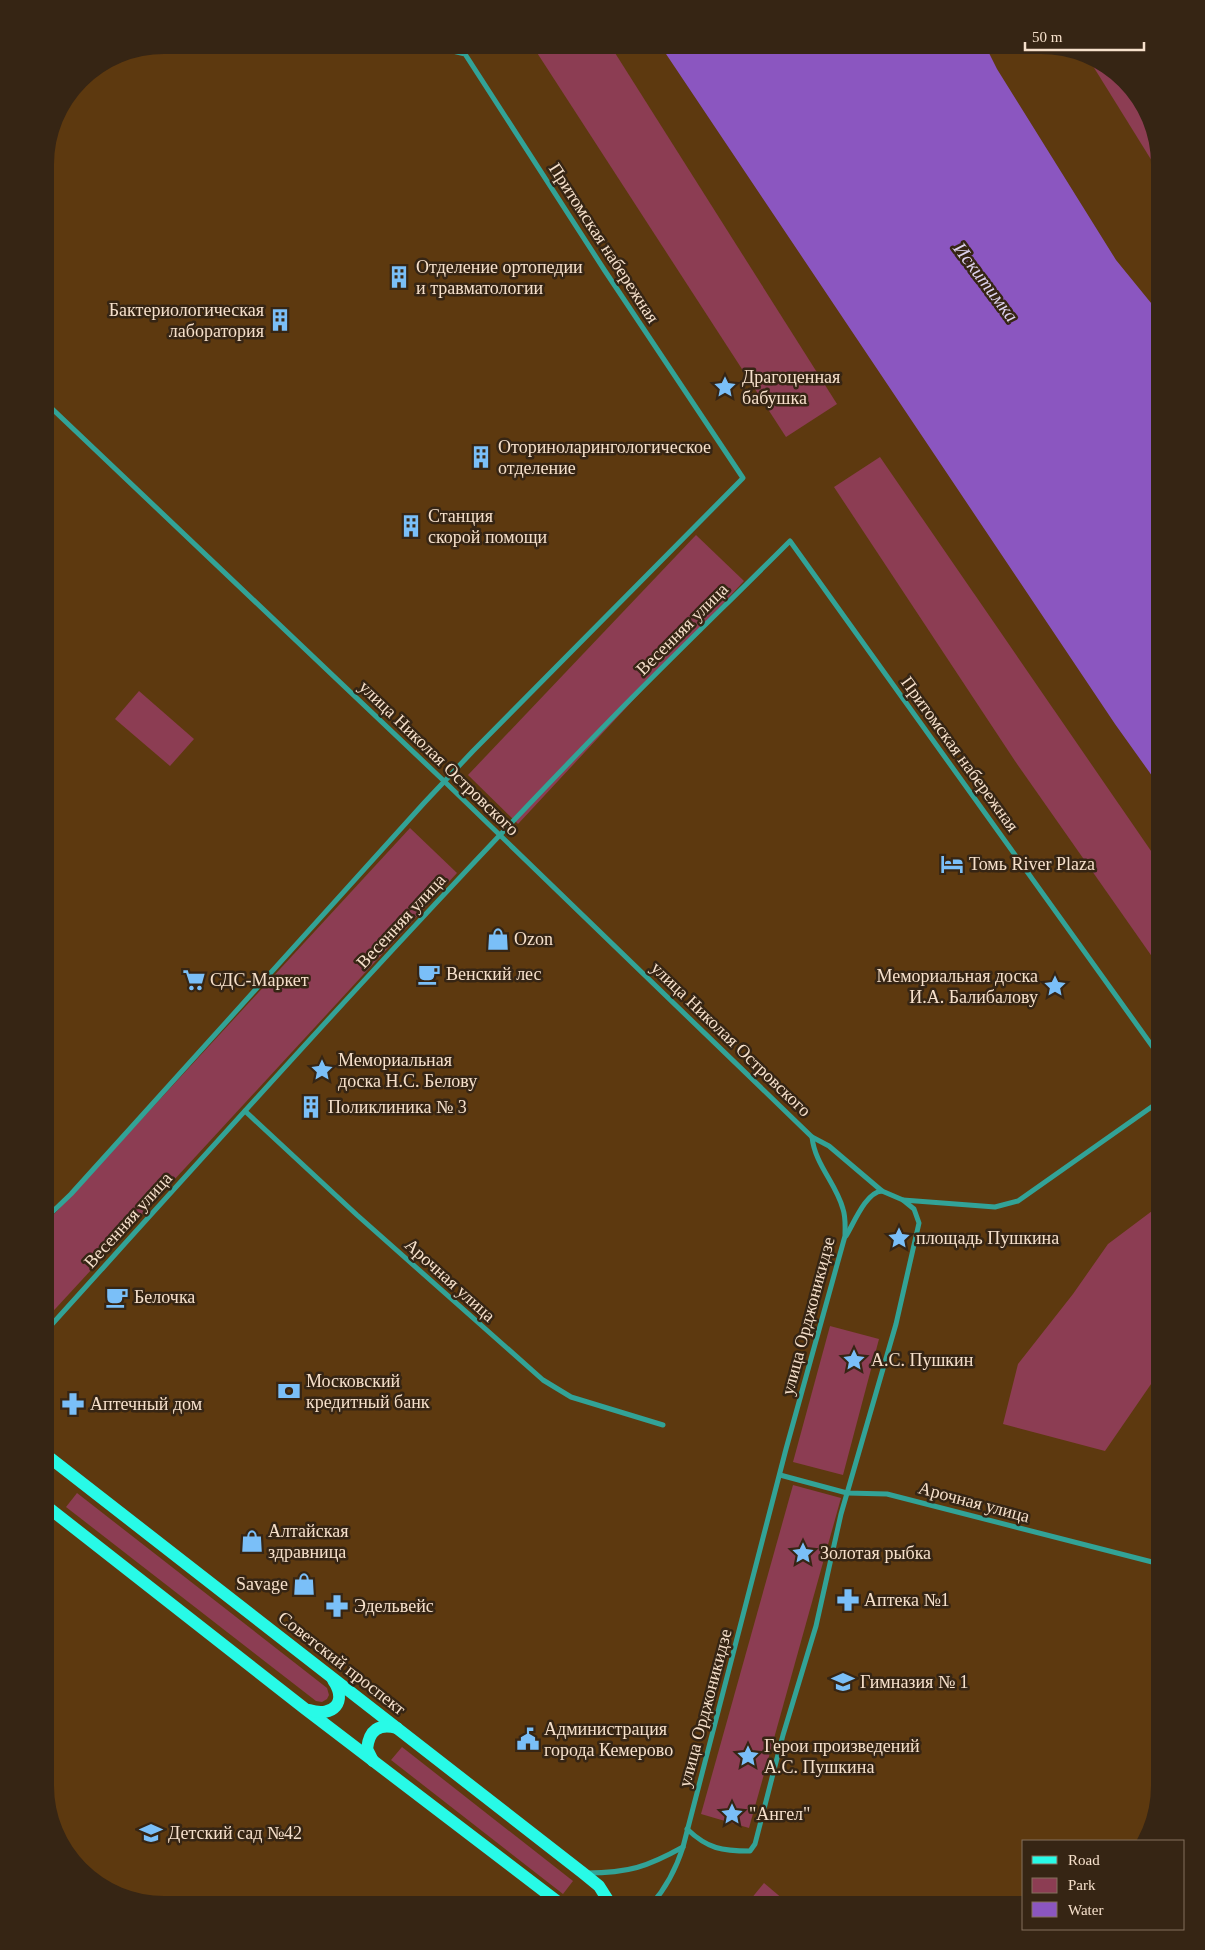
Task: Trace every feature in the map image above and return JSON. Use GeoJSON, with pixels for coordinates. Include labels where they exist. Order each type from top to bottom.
{"type":"FeatureCollection","features":[{"type":"Feature","properties":{"kind":"main road","name":"Советский проспект"},"geometry":{"type":"LineString","coordinates":[[54,1461],[583,1873],[599,1886],[606,1896]]}},
{"type":"Feature","properties":{"kind":"main road"},"geometry":{"type":"LineString","coordinates":[[54,1511],[304,1708],[550,1896]]}},
{"type":"Feature","properties":{"kind":"main road"},"geometry":{"type":"LineString","coordinates":[[304,1708],[320,1713],[329,1712],[335,1706],[339,1699],[338,1688],[330,1677]]}},
{"type":"Feature","properties":{"kind":"main road"},"geometry":{"type":"LineString","coordinates":[[373,1761],[367,1749],[372,1733],[386,1725],[397,1728]]}},
{"type":"Feature","properties":{"kind":"street","name":"Притомская набережная"},"geometry":{"type":"LineString","coordinates":[[445,782],[743,478],[605,271],[465,54]]}},
{"type":"Feature","properties":{"kind":"street","name":"улица Николая Островского"},"geometry":{"type":"LineString","coordinates":[[54,411],[445,782],[812,1137]]}},
{"type":"Feature","properties":{"kind":"street","name":"Притомская набережная"},"geometry":{"type":"LineString","coordinates":[[790,540],[1151,1044]]}},
{"type":"Feature","properties":{"kind":"street","name":"Весенняя улица"},"geometry":{"type":"LineString","coordinates":[[54,1322],[245,1111],[500,836],[616,714],[790,540]]}},
{"type":"Feature","properties":{"kind":"street"},"geometry":{"type":"LineString","coordinates":[[54,1210],[71,1194],[445,782]]}},
{"type":"Feature","properties":{"kind":"street"},"geometry":{"type":"LineString","coordinates":[[903,1200],[995,1207],[1018,1202],[1151,1108]]}},
{"type":"Feature","properties":{"kind":"street","name":"Арочная улица"},"geometry":{"type":"LineString","coordinates":[[245,1111],[357,1215],[542,1380],[571,1397],[663,1425]]}},
{"type":"Feature","properties":{"kind":"street"},"geometry":{"type":"LineString","coordinates":[[687,1829],[710,1846],[725,1851],[750,1852],[754,1844],[783,1735],[816,1626],[847,1493],[896,1324],[919,1223],[914,1209],[903,1200],[882,1191],[829,1146],[812,1137]]}},
{"type":"Feature","properties":{"kind":"street","name":"улица Орджоникидзе"},"geometry":{"type":"LineString","coordinates":[[659,1896],[675,1872],[684,1847],[687,1829],[780,1475],[846,1236],[843,1209],[837,1194],[816,1157],[812,1137]]}},
{"type":"Feature","properties":{"kind":"street"},"geometry":{"type":"LineString","coordinates":[[846,1236],[869,1197],[882,1191]]}},
{"type":"Feature","properties":{"kind":"street","name":"Арочная улица"},"geometry":{"type":"LineString","coordinates":[[780,1475],[847,1493],[887,1494],[1151,1562]]}},
{"type":"Feature","properties":{"kind":"street"},"geometry":{"type":"LineString","coordinates":[[583,1873],[620,1872],[636,1869],[656,1862],[684,1847]]}},
{"type":"Feature","properties":{"kind":"green space"},"geometry":{"type":"Polygon","coordinates":[[[538,54],[616,54],[837,404],[786,437],[538,54]]]}},
{"type":"Feature","properties":{"kind":"green space"},"geometry":{"type":"Polygon","coordinates":[[[1094,67],[1114,81],[1133,103],[1148,135],[1151,159],[1094,67]]]}},
{"type":"Feature","properties":{"kind":"green space"},"geometry":{"type":"Polygon","coordinates":[[[880,457],[1151,851],[1151,955],[1015,761],[834,487],[880,457]]]}},
{"type":"Feature","properties":{"kind":"green space"},"geometry":{"type":"Polygon","coordinates":[[[696,535],[744,581],[518,824],[468,775],[696,535]]]}},
{"type":"Feature","properties":{"kind":"green space"},"geometry":{"type":"Polygon","coordinates":[[[139,691],[194,739],[170,766],[115,719],[139,691]]]}},
{"type":"Feature","properties":{"kind":"green space"},"geometry":{"type":"Polygon","coordinates":[[[410,828],[457,873],[54,1310],[54,1214],[410,828]]]}},
{"type":"Feature","properties":{"kind":"green space"},"geometry":{"type":"Polygon","coordinates":[[[1151,1212],[1151,1384],[1105,1451],[1003,1424],[1018,1364],[1073,1294],[1108,1244],[1151,1212]]]}},
{"type":"Feature","properties":{"kind":"green space"},"geometry":{"type":"Polygon","coordinates":[[[830,1326],[879,1339],[843,1475],[793,1462],[830,1326]]]}},
{"type":"Feature","properties":{"kind":"green space"},"geometry":{"type":"Polygon","coordinates":[[[793,1485],[841,1498],[749,1828],[701,1814],[793,1485]]]}},
{"type":"Feature","properties":{"kind":"green space"},"geometry":{"type":"Polygon","coordinates":[[[77,1493],[327,1688],[329,1695],[327,1699],[322,1702],[316,1701],[66,1507],[77,1493]]]}},
{"type":"Feature","properties":{"kind":"green space"},"geometry":{"type":"Polygon","coordinates":[[[402,1747],[573,1881],[563,1894],[391,1760],[402,1747]]]}},
{"type":"Feature","properties":{"kind":"green space"},"geometry":{"type":"Polygon","coordinates":[[[764,1883],[779,1896],[753,1896],[764,1883]]]}},
{"type":"Feature","properties":{"kind":"water","name":"Искитимка"},"geometry":{"type":"Polygon","coordinates":[[[666,54],[990,54],[1116,260],[1151,303],[1151,774],[1115,724],[666,54]]]}},
{"type":"Feature","properties":{"kind":"place","name":"Отделение ортопедии и травматологии"},"geometry":{"type":"Point","coordinates":[399,277]}},
{"type":"Feature","properties":{"kind":"place","name":"Бактериологическая лаборатория"},"geometry":{"type":"Point","coordinates":[280,320]}},
{"type":"Feature","properties":{"kind":"place","name":"Драгоценная бабушка"},"geometry":{"type":"Point","coordinates":[725,387]}},
{"type":"Feature","properties":{"kind":"place","name":"Оториноларингологическое отделение"},"geometry":{"type":"Point","coordinates":[481,457]}},
{"type":"Feature","properties":{"kind":"place","name":"Станция скорой помощи"},"geometry":{"type":"Point","coordinates":[411,526]}},
{"type":"Feature","properties":{"kind":"place","name":"Томь River Plaza"},"geometry":{"type":"Point","coordinates":[952,864]}},
{"type":"Feature","properties":{"kind":"place","name":"Ozon"},"geometry":{"type":"Point","coordinates":[498,939]}},
{"type":"Feature","properties":{"kind":"place","name":"Венский лес"},"geometry":{"type":"Point","coordinates":[429,974]}},
{"type":"Feature","properties":{"kind":"place","name":"СДС-Маркет"},"geometry":{"type":"Point","coordinates":[194,980]}},
{"type":"Feature","properties":{"kind":"place","name":"Мемориальная доска И.А. Балибалову"},"geometry":{"type":"Point","coordinates":[1055,986]}},
{"type":"Feature","properties":{"kind":"place","name":"Мемориальная доска Н.С. Белову"},"geometry":{"type":"Point","coordinates":[322,1070]}},
{"type":"Feature","properties":{"kind":"place","name":"Поликлиника № 3"},"geometry":{"type":"Point","coordinates":[311,1107]}},
{"type":"Feature","properties":{"kind":"place","name":"площадь Пушкина"},"geometry":{"type":"Point","coordinates":[899,1238]}},
{"type":"Feature","properties":{"kind":"place","name":"Белочка"},"geometry":{"type":"Point","coordinates":[117,1297]}},
{"type":"Feature","properties":{"kind":"place","name":"А.С. Пушкин"},"geometry":{"type":"Point","coordinates":[854,1360]}},
{"type":"Feature","properties":{"kind":"place","name":"Московский кредитный банк"},"geometry":{"type":"Point","coordinates":[289,1391]}},
{"type":"Feature","properties":{"kind":"place","name":"Аптечный дом"},"geometry":{"type":"Point","coordinates":[73,1404]}},
{"type":"Feature","properties":{"kind":"place","name":"Алтайская здравница"},"geometry":{"type":"Point","coordinates":[252,1541]}},
{"type":"Feature","properties":{"kind":"place","name":"Золотая рыбка"},"geometry":{"type":"Point","coordinates":[803,1553]}},
{"type":"Feature","properties":{"kind":"place","name":"Savage"},"geometry":{"type":"Point","coordinates":[304,1584]}},
{"type":"Feature","properties":{"kind":"place","name":"Аптека №1"},"geometry":{"type":"Point","coordinates":[848,1600]}},
{"type":"Feature","properties":{"kind":"place","name":"Эдельвейс"},"geometry":{"type":"Point","coordinates":[337,1606]}},
{"type":"Feature","properties":{"kind":"place","name":"Гимназия № 1"},"geometry":{"type":"Point","coordinates":[843,1682]}},
{"type":"Feature","properties":{"kind":"place","name":"Администрация города Кемерово"},"geometry":{"type":"Point","coordinates":[528,1739]}},
{"type":"Feature","properties":{"kind":"place","name":"Герои произведений А.С. Пушкина"},"geometry":{"type":"Point","coordinates":[748,1756]}},
{"type":"Feature","properties":{"kind":"place","name":"\"Ангел\""},"geometry":{"type":"Point","coordinates":[732,1814]}},
{"type":"Feature","properties":{"kind":"place","name":"Детский сад №42"},"geometry":{"type":"Point","coordinates":[151,1833]}}]}
